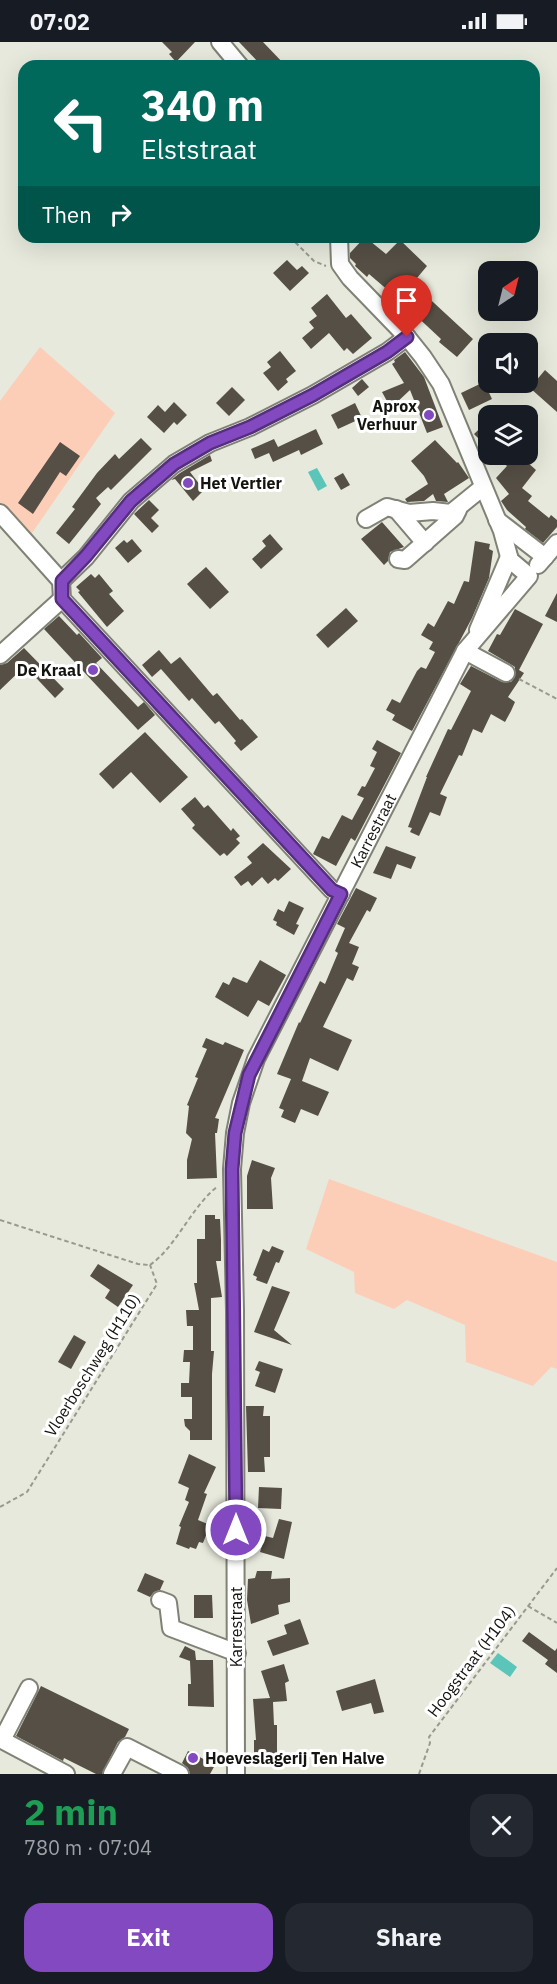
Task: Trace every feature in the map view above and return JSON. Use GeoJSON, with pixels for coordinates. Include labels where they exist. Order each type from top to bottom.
{"type":"FeatureCollection","features":[{"type":"Feature","properties":{"kind":"street"},"geometry":{"type":"LineString","coordinates":[[220,42],[235,60]]}},
{"type":"Feature","properties":{"kind":"street"},"geometry":{"type":"LineString","coordinates":[[339,243],[340,264],[350,278],[407,337],[441,384],[497,520],[509,557],[529,576]]}},
{"type":"Feature","properties":{"kind":"street"},"geometry":{"type":"LineString","coordinates":[[62,581],[90,552],[131,501],[174,464],[210,443],[250,427],[313,395],[387,352],[407,337]]}},
{"type":"Feature","properties":{"kind":"street"},"geometry":{"type":"LineString","coordinates":[[366,519],[387,507],[409,513],[433,511],[451,513],[459,509],[483,487]]}},
{"type":"Feature","properties":{"kind":"street"},"geometry":{"type":"LineString","coordinates":[[396,508],[425,543]]}},
{"type":"Feature","properties":{"kind":"street"},"geometry":{"type":"LineString","coordinates":[[398,558],[405,560],[455,516],[459,509]]}},
{"type":"Feature","properties":{"kind":"street"},"geometry":{"type":"LineString","coordinates":[[0,513],[62,581],[62,599],[332,890],[341,894]]}},
{"type":"Feature","properties":{"kind":"street"},"geometry":{"type":"LineString","coordinates":[[497,520],[545,557]]}},
{"type":"Feature","properties":{"kind":"street","name":"Karrestraat"},"geometry":{"type":"LineString","coordinates":[[471,644],[557,543]]}},
{"type":"Feature","properties":{"kind":"street","name":"Karrestraat"},"geometry":{"type":"LineString","coordinates":[[236,1774],[237,1653],[232,1180],[235,1133],[249,1075],[471,644],[509,557]]}},
{"type":"Feature","properties":{"kind":"street"},"geometry":{"type":"LineString","coordinates":[[0,655],[62,599]]}},
{"type":"Feature","properties":{"kind":"street"},"geometry":{"type":"LineString","coordinates":[[471,644],[506,672]]}},
{"type":"Feature","properties":{"kind":"street"},"geometry":{"type":"LineString","coordinates":[[160,1600],[168,1603],[171,1628],[237,1653]]}},
{"type":"Feature","properties":{"kind":"street"},"geometry":{"type":"LineString","coordinates":[[29,1688],[2,1740],[66,1774]]}},
{"type":"Feature","properties":{"kind":"street"},"geometry":{"type":"LineString","coordinates":[[112,1774],[127,1747],[180,1774]]}},
{"type":"Feature","properties":{"kind":"path"},"geometry":{"type":"LineString","coordinates":[[296,243],[314,261],[323,266],[340,264]]}},
{"type":"Feature","properties":{"kind":"path"},"geometry":{"type":"LineString","coordinates":[[506,672],[557,699]]}},
{"type":"Feature","properties":{"kind":"path"},"geometry":{"type":"LineString","coordinates":[[0,1220],[138,1264],[150,1265],[158,1260],[191,1215],[215,1188],[232,1180]]}},
{"type":"Feature","properties":{"kind":"path","name":"Vloerboschweg (H110)"},"geometry":{"type":"LineString","coordinates":[[0,1507],[27,1492],[157,1284],[150,1265]]}},
{"type":"Feature","properties":{"kind":"path","name":"Hoogstraat (H104)"},"geometry":{"type":"LineString","coordinates":[[419,1774],[430,1743],[429,1737],[557,1568]]}},
{"type":"Feature","properties":{"kind":"path"},"geometry":{"type":"LineString","coordinates":[[528,1605],[557,1623]]}},
{"type":"Feature","properties":{"kind":"shaded area"},"geometry":{"type":"Polygon","coordinates":[[[40,347],[115,413],[30,536],[0,508],[0,401],[40,347]]]}},
{"type":"Feature","properties":{"kind":"shaded area"},"geometry":{"type":"Polygon","coordinates":[[[329,1179],[557,1262],[557,1369],[551,1367],[533,1386],[466,1362],[465,1325],[407,1300],[394,1309],[355,1293],[354,1272],[306,1249],[329,1179]]]}},
{"type":"Feature","properties":{"kind":"water"},"geometry":{"type":"Polygon","coordinates":[[[317,468],[327,486],[318,491],[308,472],[317,468]]]}},
{"type":"Feature","properties":{"kind":"water"},"geometry":{"type":"Polygon","coordinates":[[[498,1653],[517,1667],[510,1677],[490,1663],[498,1653]]]}},
{"type":"Feature","properties":{"kind":"building"},"geometry":{"type":"Polygon","coordinates":[[[162,42],[195,42],[178,60],[174,60],[169,54],[172,52],[162,42]]]}},
{"type":"Feature","properties":{"kind":"building"},"geometry":{"type":"Polygon","coordinates":[[[239,42],[263,42],[280,60],[256,60],[239,42]]]}},
{"type":"Feature","properties":{"kind":"building"},"geometry":{"type":"Polygon","coordinates":[[[359,243],[372,243],[386,254],[397,243],[403,243],[427,266],[417,278],[424,285],[420,290],[473,339],[457,357],[439,342],[441,339],[397,298],[369,274],[367,277],[355,266],[350,253],[359,243]]]}},
{"type":"Feature","properties":{"kind":"building"},"geometry":{"type":"Polygon","coordinates":[[[287,260],[297,270],[302,266],[309,273],[290,291],[273,273],[287,260]]]}},
{"type":"Feature","properties":{"kind":"building"},"geometry":{"type":"Polygon","coordinates":[[[327,294],[346,318],[351,314],[372,338],[353,354],[347,348],[344,351],[329,333],[311,349],[302,338],[314,328],[309,322],[317,316],[311,308],[327,294]]]}},
{"type":"Feature","properties":{"kind":"building"},"geometry":{"type":"Polygon","coordinates":[[[280,351],[296,371],[286,379],[288,382],[278,391],[263,373],[271,367],[267,362],[280,351]]]}},
{"type":"Feature","properties":{"kind":"building"},"geometry":{"type":"Polygon","coordinates":[[[405,352],[424,377],[443,427],[427,433],[410,390],[394,405],[392,401],[388,403],[382,392],[404,383],[392,364],[405,352]]]}},
{"type":"Feature","properties":{"kind":"building"},"geometry":{"type":"Polygon","coordinates":[[[545,370],[557,381],[557,412],[536,393],[538,393],[538,378],[545,370]]]}},
{"type":"Feature","properties":{"kind":"building"},"geometry":{"type":"Polygon","coordinates":[[[362,379],[369,387],[358,396],[352,388],[362,379]]]}},
{"type":"Feature","properties":{"kind":"building"},"geometry":{"type":"Polygon","coordinates":[[[478,385],[478,393],[489,393],[492,399],[469,410],[461,393],[478,385]]]}},
{"type":"Feature","properties":{"kind":"building"},"geometry":{"type":"Polygon","coordinates":[[[232,387],[245,400],[229,416],[216,403],[232,387]]]}},
{"type":"Feature","properties":{"kind":"building"},"geometry":{"type":"Polygon","coordinates":[[[174,402],[187,415],[177,425],[174,422],[164,433],[147,417],[158,405],[165,412],[174,402]]]}},
{"type":"Feature","properties":{"kind":"building"},"geometry":{"type":"Polygon","coordinates":[[[355,403],[362,418],[338,429],[331,415],[355,403]]]}},
{"type":"Feature","properties":{"kind":"building"},"geometry":{"type":"Polygon","coordinates":[[[316,429],[323,444],[301,455],[299,450],[273,462],[269,453],[255,459],[251,449],[274,439],[278,447],[316,429]]]}},
{"type":"Feature","properties":{"kind":"building"},"geometry":{"type":"Polygon","coordinates":[[[141,438],[152,449],[111,490],[108,487],[96,498],[101,504],[69,544],[56,533],[75,509],[72,507],[97,473],[115,454],[119,459],[141,438]]]}},
{"type":"Feature","properties":{"kind":"building"},"geometry":{"type":"Polygon","coordinates":[[[435,440],[458,462],[469,478],[444,494],[448,502],[436,501],[433,494],[424,501],[407,502],[405,499],[428,484],[411,461],[435,440]]]}},
{"type":"Feature","properties":{"kind":"building"},"geometry":{"type":"Polygon","coordinates":[[[60,442],[80,456],[66,476],[60,472],[33,514],[18,503],[60,442]]]}},
{"type":"Feature","properties":{"kind":"building","name":"Het Vertier"},"geometry":{"type":"Polygon","coordinates":[[[210,455],[212,461],[190,472],[204,490],[193,501],[175,479],[171,480],[210,455]]]}},
{"type":"Feature","properties":{"kind":"building"},"geometry":{"type":"Polygon","coordinates":[[[530,465],[536,470],[522,488],[532,496],[528,501],[549,518],[551,515],[557,520],[557,527],[543,543],[525,529],[526,527],[507,510],[501,501],[509,494],[496,478],[507,466],[530,465]]]}},
{"type":"Feature","properties":{"kind":"building"},"geometry":{"type":"Polygon","coordinates":[[[343,473],[350,485],[341,490],[334,478],[343,473]]]}},
{"type":"Feature","properties":{"kind":"building"},"geometry":{"type":"Polygon","coordinates":[[[149,500],[159,510],[151,518],[159,526],[152,533],[134,514],[149,500]]]}},
{"type":"Feature","properties":{"kind":"building"},"geometry":{"type":"Polygon","coordinates":[[[382,522],[404,547],[390,552],[388,561],[384,565],[361,539],[382,522]]]}},
{"type":"Feature","properties":{"kind":"building"},"geometry":{"type":"Polygon","coordinates":[[[270,534],[283,549],[261,569],[252,559],[266,546],[262,541],[270,534]]]}},
{"type":"Feature","properties":{"kind":"building"},"geometry":{"type":"Polygon","coordinates":[[[132,539],[142,551],[128,563],[115,548],[124,540],[127,543],[132,539]]]}},
{"type":"Feature","properties":{"kind":"building"},"geometry":{"type":"Polygon","coordinates":[[[475,541],[490,544],[489,549],[493,551],[489,578],[472,618],[412,731],[392,720],[395,715],[386,710],[392,699],[400,703],[417,671],[421,667],[426,669],[435,652],[429,649],[433,642],[421,635],[428,623],[434,627],[448,601],[454,604],[464,581],[469,582],[475,541]]]}},
{"type":"Feature","properties":{"kind":"building"},"geometry":{"type":"Polygon","coordinates":[[[206,567],[229,592],[210,609],[187,584],[206,567]]]}},
{"type":"Feature","properties":{"kind":"building"},"geometry":{"type":"Polygon","coordinates":[[[91,574],[95,578],[99,574],[113,591],[109,594],[124,611],[107,627],[76,587],[91,574]]]}},
{"type":"Feature","properties":{"kind":"building"},"geometry":{"type":"Polygon","coordinates":[[[557,593],[557,622],[545,616],[557,593]]]}},
{"type":"Feature","properties":{"kind":"building"},"geometry":{"type":"Polygon","coordinates":[[[346,608],[358,621],[328,648],[316,635],[346,608]]]}},
{"type":"Feature","properties":{"kind":"building"},"geometry":{"type":"Polygon","coordinates":[[[515,609],[543,624],[519,670],[524,673],[508,697],[515,702],[511,711],[505,722],[491,714],[482,733],[473,729],[462,756],[459,755],[440,794],[447,797],[440,816],[430,812],[419,836],[410,832],[412,828],[408,827],[426,777],[448,729],[451,730],[471,691],[460,684],[471,666],[502,682],[511,682],[515,677],[515,667],[488,651],[515,609]]]}},
{"type":"Feature","properties":{"kind":"building","name":"De Kraal"},"geometry":{"type":"Polygon","coordinates":[[[59,616],[77,635],[79,633],[102,658],[96,663],[138,707],[144,702],[155,715],[138,730],[44,629],[59,616]]]}},
{"type":"Feature","properties":{"kind":"building"},"geometry":{"type":"Polygon","coordinates":[[[24,648],[64,689],[55,698],[25,666],[0,690],[0,665],[7,663],[24,648]]]}},
{"type":"Feature","properties":{"kind":"building"},"geometry":{"type":"Polygon","coordinates":[[[159,650],[171,664],[180,657],[213,696],[217,693],[258,737],[241,751],[234,743],[236,741],[219,721],[215,724],[192,698],[189,701],[161,669],[152,677],[142,665],[159,650]]]}},
{"type":"Feature","properties":{"kind":"building"},"geometry":{"type":"Polygon","coordinates":[[[145,732],[188,777],[160,803],[131,772],[113,789],[99,774],[145,732]]]}},
{"type":"Feature","properties":{"kind":"building"},"geometry":{"type":"Polygon","coordinates":[[[377,740],[401,753],[355,841],[351,838],[336,866],[313,854],[322,836],[329,839],[342,815],[352,820],[364,798],[357,795],[362,786],[365,787],[375,768],[370,766],[377,752],[372,749],[377,740]]]}},
{"type":"Feature","properties":{"kind":"building"},"geometry":{"type":"Polygon","coordinates":[[[195,797],[204,808],[208,805],[231,831],[233,828],[240,836],[236,839],[240,843],[227,856],[224,853],[220,856],[192,828],[195,825],[181,809],[195,797]]]}},
{"type":"Feature","properties":{"kind":"building"},"geometry":{"type":"Polygon","coordinates":[[[263,843],[291,869],[278,881],[275,878],[268,884],[262,877],[252,886],[248,881],[241,886],[234,877],[252,863],[247,857],[263,843]]]}},
{"type":"Feature","properties":{"kind":"building"},"geometry":{"type":"Polygon","coordinates":[[[386,846],[416,857],[411,869],[397,864],[391,879],[373,873],[386,846]]]}},
{"type":"Feature","properties":{"kind":"building"},"geometry":{"type":"Polygon","coordinates":[[[356,888],[377,898],[370,912],[367,910],[349,943],[359,947],[352,964],[359,967],[353,981],[347,978],[323,1027],[352,1040],[338,1071],[310,1058],[302,1081],[329,1092],[318,1116],[301,1109],[295,1123],[281,1117],[284,1110],[279,1108],[291,1079],[277,1074],[299,1022],[320,981],[325,984],[338,953],[335,951],[345,928],[337,924],[356,888]]]}},
{"type":"Feature","properties":{"kind":"building"},"geometry":{"type":"Polygon","coordinates":[[[289,901],[304,908],[296,924],[299,925],[294,935],[276,925],[277,922],[273,920],[278,909],[284,912],[289,901]]]}},
{"type":"Feature","properties":{"kind":"building"},"geometry":{"type":"Polygon","coordinates":[[[260,960],[286,975],[269,1006],[258,1000],[248,1017],[215,997],[223,982],[229,985],[233,977],[247,983],[260,960]]]}},
{"type":"Feature","properties":{"kind":"building"},"geometry":{"type":"Polygon","coordinates":[[[206,1038],[223,1045],[225,1042],[244,1050],[215,1118],[219,1119],[217,1133],[215,1133],[217,1178],[187,1179],[187,1160],[192,1139],[186,1133],[189,1106],[187,1105],[198,1078],[195,1077],[207,1049],[202,1047],[206,1038]]]}},
{"type":"Feature","properties":{"kind":"building"},"geometry":{"type":"Polygon","coordinates":[[[252,1160],[275,1168],[271,1178],[273,1209],[247,1209],[247,1176],[252,1160]]]}},
{"type":"Feature","properties":{"kind":"building"},"geometry":{"type":"Polygon","coordinates":[[[205,1215],[215,1215],[215,1219],[220,1219],[221,1261],[216,1261],[222,1297],[211,1298],[211,1351],[214,1351],[212,1440],[190,1440],[190,1431],[185,1426],[184,1419],[192,1419],[192,1397],[181,1397],[181,1383],[189,1383],[190,1362],[183,1362],[184,1350],[193,1350],[193,1326],[187,1326],[186,1310],[199,1310],[194,1283],[197,1283],[197,1239],[205,1239],[205,1215]]]}},
{"type":"Feature","properties":{"kind":"building"},"geometry":{"type":"Polygon","coordinates":[[[272,1246],[284,1251],[279,1263],[276,1262],[267,1284],[256,1280],[257,1277],[253,1275],[263,1249],[269,1252],[272,1246]]]}},
{"type":"Feature","properties":{"kind":"building"},"geometry":{"type":"Polygon","coordinates":[[[98,1264],[133,1285],[118,1307],[105,1298],[110,1290],[90,1276],[98,1264]]]}},
{"type":"Feature","properties":{"kind":"building"},"geometry":{"type":"Polygon","coordinates":[[[272,1286],[290,1292],[274,1330],[292,1345],[254,1332],[272,1286]]]}},
{"type":"Feature","properties":{"kind":"building"},"geometry":{"type":"Polygon","coordinates":[[[74,1335],[86,1342],[71,1369],[58,1362],[74,1335]]]}},
{"type":"Feature","properties":{"kind":"building"},"geometry":{"type":"Polygon","coordinates":[[[259,1361],[283,1369],[275,1393],[255,1386],[260,1372],[255,1370],[259,1361]]]}},
{"type":"Feature","properties":{"kind":"building"},"geometry":{"type":"Polygon","coordinates":[[[246,1406],[264,1406],[263,1416],[270,1416],[270,1457],[264,1457],[265,1472],[248,1472],[246,1406]]]}},
{"type":"Feature","properties":{"kind":"building"},"geometry":{"type":"Polygon","coordinates":[[[189,1454],[216,1467],[204,1493],[207,1494],[198,1520],[210,1525],[203,1543],[199,1542],[196,1549],[176,1544],[181,1527],[179,1526],[189,1502],[185,1500],[189,1488],[178,1483],[189,1454]]]}},
{"type":"Feature","properties":{"kind":"building"},"geometry":{"type":"Polygon","coordinates":[[[259,1487],[282,1488],[281,1509],[258,1508],[259,1487]]]}},
{"type":"Feature","properties":{"kind":"building"},"geometry":{"type":"Polygon","coordinates":[[[279,1519],[292,1522],[284,1559],[260,1552],[265,1536],[273,1538],[279,1519]]]}},
{"type":"Feature","properties":{"kind":"building"},"geometry":{"type":"Polygon","coordinates":[[[257,1571],[272,1571],[271,1579],[290,1578],[290,1602],[278,1605],[279,1614],[251,1624],[247,1600],[248,1579],[255,1578],[257,1571]]]}},
{"type":"Feature","properties":{"kind":"building"},"geometry":{"type":"Polygon","coordinates":[[[145,1573],[164,1581],[160,1590],[154,1592],[150,1597],[137,1591],[145,1573]]]}},
{"type":"Feature","properties":{"kind":"building"},"geometry":{"type":"Polygon","coordinates":[[[194,1595],[212,1595],[213,1618],[194,1618],[194,1595]]]}},
{"type":"Feature","properties":{"kind":"building"},"geometry":{"type":"Polygon","coordinates":[[[300,1619],[309,1644],[273,1656],[267,1641],[287,1634],[284,1625],[300,1619]]]}},
{"type":"Feature","properties":{"kind":"building"},"geometry":{"type":"Polygon","coordinates":[[[529,1632],[555,1651],[557,1648],[557,1673],[545,1664],[548,1660],[522,1641],[529,1632]]]}},
{"type":"Feature","properties":{"kind":"building"},"geometry":{"type":"Polygon","coordinates":[[[185,1646],[195,1651],[196,1660],[213,1660],[214,1707],[188,1706],[188,1684],[191,1684],[190,1661],[179,1657],[185,1646]]]}},
{"type":"Feature","properties":{"kind":"building"},"geometry":{"type":"Polygon","coordinates":[[[284,1664],[289,1681],[285,1683],[287,1701],[273,1702],[274,1725],[277,1725],[277,1757],[254,1758],[254,1740],[256,1740],[253,1699],[270,1698],[261,1671],[284,1664]]]}},
{"type":"Feature","properties":{"kind":"building"},"geometry":{"type":"Polygon","coordinates":[[[375,1679],[384,1712],[374,1714],[371,1703],[342,1711],[336,1691],[375,1679]]]}},
{"type":"Feature","properties":{"kind":"building"},"geometry":{"type":"Polygon","coordinates":[[[41,1686],[129,1729],[125,1737],[118,1742],[102,1774],[96,1774],[64,1758],[63,1761],[16,1736],[41,1686]]]}},
{"type":"Feature","properties":{"kind":"building","name":"Hoeveslagerij Ten Halve"},"geometry":{"type":"Polygon","coordinates":[[[188,1751],[215,1765],[210,1774],[190,1774],[188,1768],[182,1763],[188,1751]]]}},
{"type":"Feature","properties":{"kind":"place","name":"Aprox Verhuur"},"geometry":{"type":"Point","coordinates":[429,415]}},
{"type":"Feature","properties":{"kind":"place","name":"Het Vertier"},"geometry":{"type":"Point","coordinates":[188,483]}},
{"type":"Feature","properties":{"kind":"place","name":"De Kraal"},"geometry":{"type":"Point","coordinates":[93,670]}},
{"type":"Feature","properties":{"kind":"place","name":"Hoeveslagerij Ten Halve"},"geometry":{"type":"Point","coordinates":[193,1758]}},
{"type":"Feature","properties":{"kind":"route"},"geometry":{"type":"LineString","coordinates":[[236,1530],[232,1169],[235,1133],[241,1103],[256,1059],[341,894],[332,890],[62,599],[62,581],[86,556],[131,501],[174,464],[210,443],[250,427],[313,395],[387,352],[407,337]]}}]}
